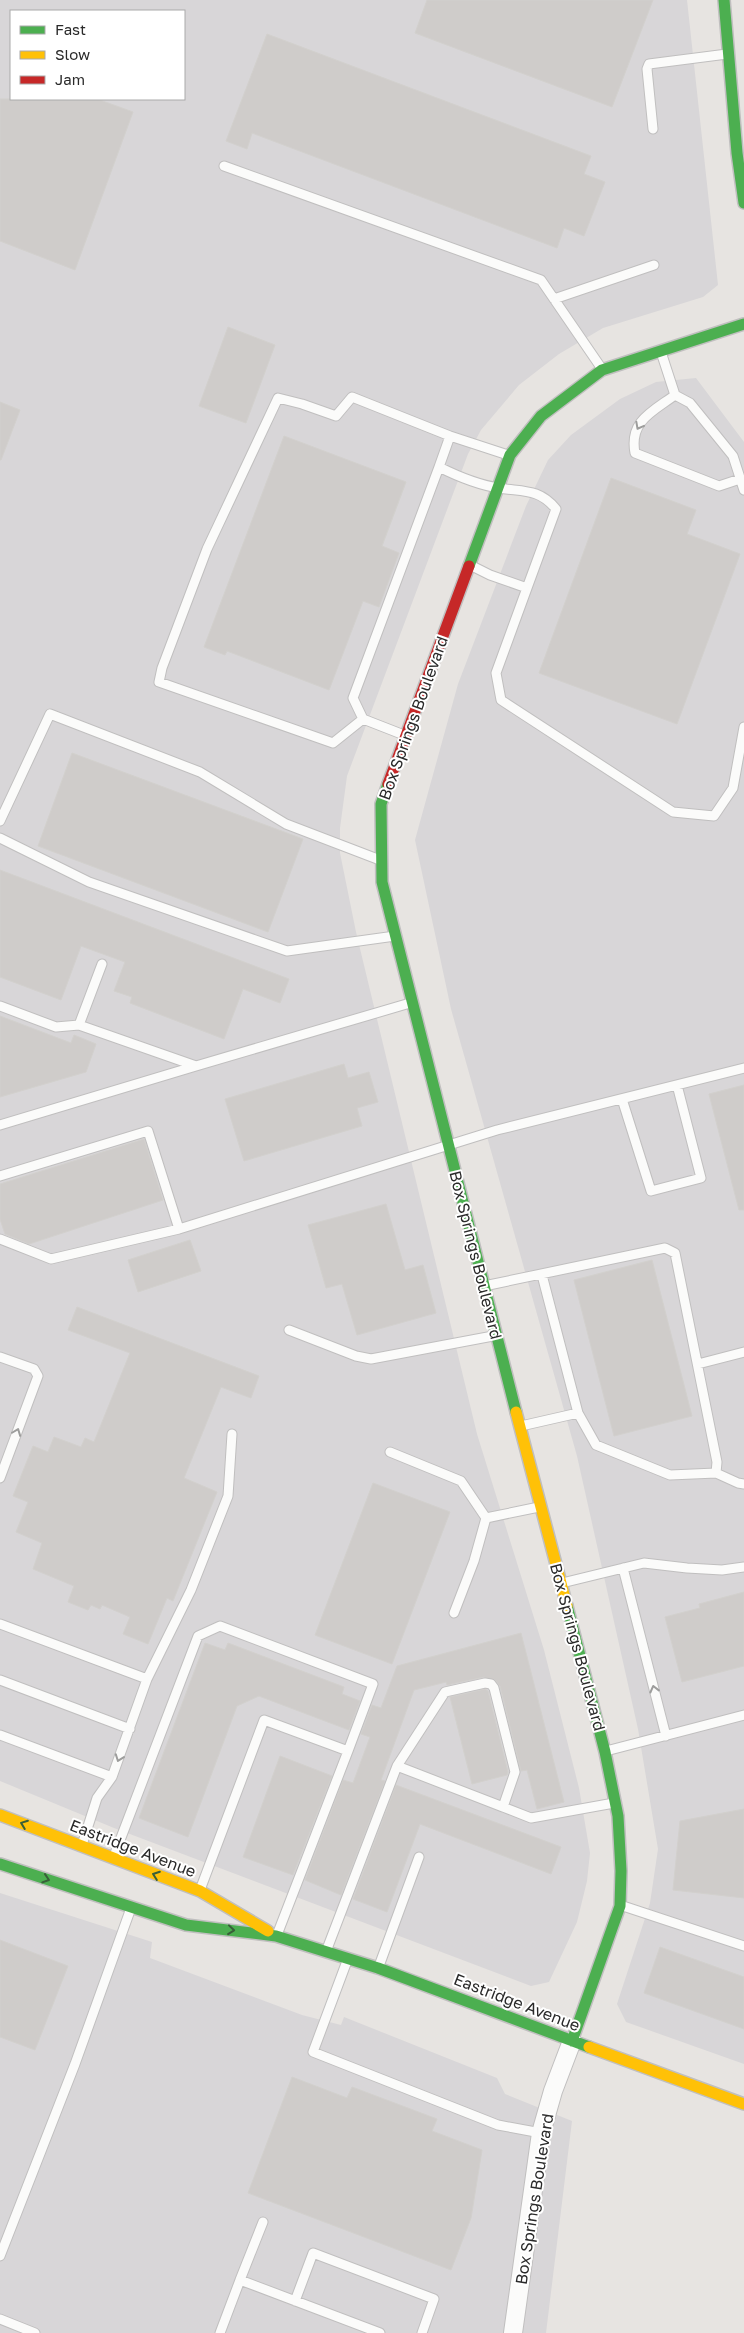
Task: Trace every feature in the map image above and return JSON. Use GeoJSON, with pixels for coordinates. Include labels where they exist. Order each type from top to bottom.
{"type":"FeatureCollection","features":[{"type":"Feature","properties":{"kind":"street"},"geometry":{"type":"LineString","coordinates":[[724,0],[738,106],[744,203]]}},
{"type":"Feature","properties":{"kind":"street","name":"Box Springs Boulevard"},"geometry":{"type":"LineString","coordinates":[[513,2333],[541,2133],[553,2091],[620,1906],[621,1871],[616,1802],[605,1752],[496,1335],[382,882],[381,804],[510,455],[541,416],[602,370],[660,349],[744,324]]}},
{"type":"Feature","properties":{"kind":"street","name":"Eastridge Avenue"},"geometry":{"type":"LineString","coordinates":[[0,1815],[200,1891],[276,1936]]}},
{"type":"Feature","properties":{"kind":"street","name":"Eastridge Avenue"},"geometry":{"type":"LineString","coordinates":[[0,1864],[186,1925],[276,1936],[378,1968],[744,2104]]}},
{"type":"Feature","properties":{"kind":"lane"},"geometry":{"type":"LineString","coordinates":[[653,129],[646,69],[649,64],[730,54]]}},
{"type":"Feature","properties":{"kind":"lane"},"geometry":{"type":"LineString","coordinates":[[224,166],[542,280],[602,370]]}},
{"type":"Feature","properties":{"kind":"lane"},"geometry":{"type":"LineString","coordinates":[[554,298],[654,265]]}},
{"type":"Feature","properties":{"kind":"lane"},"geometry":{"type":"LineString","coordinates":[[660,349],[676,395],[690,403],[733,456],[744,490]]}},
{"type":"Feature","properties":{"kind":"lane"},"geometry":{"type":"LineString","coordinates":[[676,395],[642,420],[632,439],[636,454],[719,486],[740,479]]}},
{"type":"Feature","properties":{"kind":"lane"},"geometry":{"type":"LineString","coordinates":[[363,719],[333,743],[159,682],[162,668],[207,549],[278,398],[336,416],[352,397],[450,436],[510,455]]}},
{"type":"Feature","properties":{"kind":"lane"},"geometry":{"type":"LineString","coordinates":[[406,736],[363,719],[354,698],[450,436]]}},
{"type":"Feature","properties":{"kind":"lane"},"geometry":{"type":"LineString","coordinates":[[439,467],[453,474],[498,488],[525,490],[548,499],[556,508],[496,673],[501,700],[673,812],[714,816],[733,788],[744,727]]}},
{"type":"Feature","properties":{"kind":"lane"},"geometry":{"type":"LineString","coordinates":[[470,564],[490,575],[527,588]]}},
{"type":"Feature","properties":{"kind":"lane"},"geometry":{"type":"LineString","coordinates":[[0,821],[50,714],[200,772],[286,824],[381,860]]}},
{"type":"Feature","properties":{"kind":"lane"},"geometry":{"type":"LineString","coordinates":[[0,838],[89,882],[287,951],[395,936]]}},
{"type":"Feature","properties":{"kind":"lane"},"geometry":{"type":"LineString","coordinates":[[79,1025],[102,964]]}},
{"type":"Feature","properties":{"kind":"lane"},"geometry":{"type":"LineString","coordinates":[[0,1125],[412,1003]]}},
{"type":"Feature","properties":{"kind":"lane"},"geometry":{"type":"LineString","coordinates":[[0,1006],[56,1027],[79,1025],[196,1066]]}},
{"type":"Feature","properties":{"kind":"lane"},"geometry":{"type":"LineString","coordinates":[[0,1239],[51,1259],[179,1230],[497,1130],[744,1068]]}},
{"type":"Feature","properties":{"kind":"lane"},"geometry":{"type":"LineString","coordinates":[[622,1099],[651,1191],[701,1178],[677,1085]]}},
{"type":"Feature","properties":{"kind":"lane"},"geometry":{"type":"LineString","coordinates":[[0,1176],[148,1131],[179,1230]]}},
{"type":"Feature","properties":{"kind":"lane"},"geometry":{"type":"LineString","coordinates":[[484,1286],[665,1248],[676,1253],[717,1462],[716,1473]]}},
{"type":"Feature","properties":{"kind":"lane"},"geometry":{"type":"LineString","coordinates":[[542,1275],[578,1412],[598,1447],[670,1475],[716,1473],[744,1484]]}},
{"type":"Feature","properties":{"kind":"lane"},"geometry":{"type":"LineString","coordinates":[[288,1330],[356,1356],[371,1359],[496,1335]]}},
{"type":"Feature","properties":{"kind":"lane"},"geometry":{"type":"LineString","coordinates":[[698,1364],[744,1352]]}},
{"type":"Feature","properties":{"kind":"lane"},"geometry":{"type":"LineString","coordinates":[[0,1357],[34,1369],[38,1376],[0,1478]]}},
{"type":"Feature","properties":{"kind":"lane"},"geometry":{"type":"LineString","coordinates":[[521,1426],[578,1412]]}},
{"type":"Feature","properties":{"kind":"lane"},"geometry":{"type":"LineString","coordinates":[[81,1846],[97,1798],[112,1777],[147,1679],[191,1590],[228,1496],[232,1434]]}},
{"type":"Feature","properties":{"kind":"lane"},"geometry":{"type":"LineString","coordinates":[[390,1452],[461,1481],[486,1518],[474,1561],[454,1613]]}},
{"type":"Feature","properties":{"kind":"lane"},"geometry":{"type":"LineString","coordinates":[[486,1518],[542,1506]]}},
{"type":"Feature","properties":{"kind":"lane"},"geometry":{"type":"LineString","coordinates":[[561,1583],[644,1563],[722,1570],[744,1567]]}},
{"type":"Feature","properties":{"kind":"lane"},"geometry":{"type":"LineString","coordinates":[[623,1568],[666,1736]]}},
{"type":"Feature","properties":{"kind":"lane"},"geometry":{"type":"LineString","coordinates":[[0,1624],[147,1679]]}},
{"type":"Feature","properties":{"kind":"lane"},"geometry":{"type":"LineString","coordinates":[[113,1858],[198,1636],[220,1626],[373,1684],[276,1936]]}},
{"type":"Feature","properties":{"kind":"lane"},"geometry":{"type":"LineString","coordinates":[[0,1680],[130,1729]]}},
{"type":"Feature","properties":{"kind":"lane"},"geometry":{"type":"LineString","coordinates":[[326,1952],[397,1766],[445,1692],[485,1683],[491,1684],[494,1688],[515,1772],[503,1807]]}},
{"type":"Feature","properties":{"kind":"lane"},"geometry":{"type":"LineString","coordinates":[[605,1752],[744,1715]]}},
{"type":"Feature","properties":{"kind":"lane"},"geometry":{"type":"LineString","coordinates":[[200,1891],[264,1720],[348,1751]]}},
{"type":"Feature","properties":{"kind":"lane"},"geometry":{"type":"LineString","coordinates":[[0,1735],[112,1777]]}},
{"type":"Feature","properties":{"kind":"lane"},"geometry":{"type":"LineString","coordinates":[[397,1766],[531,1818],[616,1802]]}},
{"type":"Feature","properties":{"kind":"lane"},"geometry":{"type":"LineString","coordinates":[[378,1968],[419,1857]]}},
{"type":"Feature","properties":{"kind":"lane"},"geometry":{"type":"LineString","coordinates":[[620,1906],[744,1946]]}},
{"type":"Feature","properties":{"kind":"lane"},"geometry":{"type":"LineString","coordinates":[[0,2256],[75,2064],[132,1908]]}},
{"type":"Feature","properties":{"kind":"lane"},"geometry":{"type":"LineString","coordinates":[[348,1959],[313,2052],[498,2125],[541,2133]]}},
{"type":"Feature","properties":{"kind":"lane"},"geometry":{"type":"LineString","coordinates":[[220,2333],[263,2222]]}},
{"type":"Feature","properties":{"kind":"lane"},"geometry":{"type":"LineString","coordinates":[[295,2301],[312,2253],[434,2300],[422,2333]]}},
{"type":"Feature","properties":{"kind":"lane"},"geometry":{"type":"LineString","coordinates":[[240,2280],[380,2333]]}},
{"type":"Feature","properties":{"kind":"lane"},"geometry":{"type":"LineString","coordinates":[[0,2319],[35,2333]]}},
{"type":"Feature","properties":{"kind":"shaded area"},"geometry":{"type":"Polygon","coordinates":[[[0,0],[687,0],[718,285],[703,297],[603,328],[559,354],[519,385],[481,430],[468,454],[347,776],[340,828],[340,853],[356,932],[477,1434],[544,1650],[579,1788],[590,1853],[587,1881],[577,1922],[549,1982],[531,1986],[114,1828],[0,1781],[0,0]]]}},
{"type":"Feature","properties":{"kind":"shaded area"},"geometry":{"type":"Polygon","coordinates":[[[696,378],[744,442],[744,2064],[626,2022],[617,2004],[650,1903],[658,1849],[638,1729],[577,1456],[451,1009],[415,840],[458,684],[526,506],[548,460],[571,435],[620,399],[656,382],[696,378]]]}},
{"type":"Feature","properties":{"kind":"shaded area"},"geometry":{"type":"Polygon","coordinates":[[[0,1893],[152,1942],[150,1958],[302,2015],[341,2025],[344,2017],[497,2078],[505,2094],[572,2121],[546,2333],[0,2333],[0,1893]]]}},
{"type":"Feature","properties":{"kind":"building"},"geometry":{"type":"Polygon","coordinates":[[[427,0],[653,0],[612,107],[415,33],[427,0]]]}},
{"type":"Feature","properties":{"kind":"building"},"geometry":{"type":"Polygon","coordinates":[[[267,34],[591,156],[584,174],[605,182],[584,236],[564,228],[557,248],[252,133],[247,149],[226,141],[267,34]]]}},
{"type":"Feature","properties":{"kind":"building"},"geometry":{"type":"Polygon","coordinates":[[[0,99],[100,100],[133,112],[75,270],[0,241],[0,99]]]}},
{"type":"Feature","properties":{"kind":"building"},"geometry":{"type":"Polygon","coordinates":[[[228,327],[275,345],[246,423],[199,406],[228,327]]]}},
{"type":"Feature","properties":{"kind":"building"},"geometry":{"type":"Polygon","coordinates":[[[0,402],[20,410],[1,460],[0,460],[0,402]]]}},
{"type":"Feature","properties":{"kind":"building"},"geometry":{"type":"Polygon","coordinates":[[[284,436],[406,482],[382,546],[399,553],[379,607],[363,601],[329,690],[227,651],[225,655],[204,647],[284,436]]]}},
{"type":"Feature","properties":{"kind":"building"},"geometry":{"type":"Polygon","coordinates":[[[611,478],[696,510],[687,534],[740,554],[677,724],[539,673],[611,478]]]}},
{"type":"Feature","properties":{"kind":"building"},"geometry":{"type":"Polygon","coordinates":[[[72,753],[303,839],[268,932],[38,846],[72,753]]]}},
{"type":"Feature","properties":{"kind":"building"},"geometry":{"type":"Polygon","coordinates":[[[0,870],[289,979],[280,1003],[243,989],[224,1039],[130,1003],[132,997],[114,991],[125,962],[81,946],[61,1000],[0,977],[0,870]]]}},
{"type":"Feature","properties":{"kind":"building"},"geometry":{"type":"Polygon","coordinates":[[[0,1016],[71,1043],[74,1035],[96,1044],[86,1072],[0,1097],[0,1016]]]}},
{"type":"Feature","properties":{"kind":"building"},"geometry":{"type":"Polygon","coordinates":[[[344,1064],[348,1078],[369,1072],[378,1102],[357,1108],[362,1126],[244,1161],[225,1099],[344,1064]]]}},
{"type":"Feature","properties":{"kind":"building"},"geometry":{"type":"Polygon","coordinates":[[[744,1085],[744,1210],[739,1210],[709,1094],[744,1085]]]}},
{"type":"Feature","properties":{"kind":"building"},"geometry":{"type":"Polygon","coordinates":[[[144,1139],[163,1200],[29,1244],[5,1234],[0,1219],[0,1184],[144,1139]]]}},
{"type":"Feature","properties":{"kind":"building"},"geometry":{"type":"Polygon","coordinates":[[[386,1204],[405,1270],[423,1265],[436,1313],[357,1335],[342,1284],[326,1288],[308,1225],[386,1204]]]}},
{"type":"Feature","properties":{"kind":"building"},"geometry":{"type":"Polygon","coordinates":[[[190,1240],[201,1271],[138,1292],[128,1260],[190,1240]]]}},
{"type":"Feature","properties":{"kind":"building"},"geometry":{"type":"Polygon","coordinates":[[[652,1260],[692,1416],[614,1436],[574,1280],[652,1260]]]}},
{"type":"Feature","properties":{"kind":"building"},"geometry":{"type":"Polygon","coordinates":[[[77,1307],[259,1376],[251,1398],[221,1387],[184,1478],[217,1492],[173,1601],[167,1598],[148,1644],[123,1634],[130,1617],[102,1605],[100,1609],[91,1605],[88,1610],[68,1602],[74,1586],[33,1569],[42,1543],[16,1532],[28,1502],[13,1496],[33,1446],[48,1452],[54,1437],[81,1447],[85,1438],[94,1442],[130,1353],[68,1330],[77,1307]]]}},
{"type":"Feature","properties":{"kind":"building"},"geometry":{"type":"Polygon","coordinates":[[[373,1483],[450,1512],[392,1664],[315,1635],[373,1483]]]}},
{"type":"Feature","properties":{"kind":"building"},"geometry":{"type":"Polygon","coordinates":[[[744,1592],[744,1666],[682,1682],[665,1617],[700,1608],[699,1604],[744,1592]]]}},
{"type":"Feature","properties":{"kind":"building"},"geometry":{"type":"Polygon","coordinates":[[[521,1633],[564,1802],[537,1809],[527,1770],[521,1771],[500,1686],[495,1680],[484,1677],[447,1685],[446,1682],[414,1690],[381,1780],[385,1781],[341,1895],[305,1880],[343,1780],[353,1783],[370,1737],[361,1734],[372,1705],[381,1708],[397,1666],[521,1633]]]}},
{"type":"Feature","properties":{"kind":"building"},"geometry":{"type":"Polygon","coordinates":[[[205,1643],[225,1650],[228,1643],[344,1687],[342,1694],[360,1701],[349,1730],[259,1696],[237,1706],[188,1837],[139,1818],[205,1643]]]}},
{"type":"Feature","properties":{"kind":"building"},"geometry":{"type":"Polygon","coordinates":[[[485,1689],[488,1691],[508,1772],[507,1775],[472,1784],[450,1697],[485,1689]]]}},
{"type":"Feature","properties":{"kind":"building"},"geometry":{"type":"Polygon","coordinates":[[[280,1756],[332,1776],[293,1875],[243,1857],[280,1756]]]}},
{"type":"Feature","properties":{"kind":"building"},"geometry":{"type":"Polygon","coordinates":[[[396,1785],[561,1847],[551,1874],[420,1824],[387,1912],[353,1899],[396,1785]]]}},
{"type":"Feature","properties":{"kind":"building"},"geometry":{"type":"Polygon","coordinates":[[[744,1809],[744,1898],[673,1890],[680,1821],[744,1809]]]}},
{"type":"Feature","properties":{"kind":"building"},"geometry":{"type":"Polygon","coordinates":[[[0,1940],[68,1966],[35,2050],[0,2037],[0,1940]]]}},
{"type":"Feature","properties":{"kind":"building"},"geometry":{"type":"Polygon","coordinates":[[[660,1947],[744,1977],[744,2029],[644,1993],[660,1947]]]}},
{"type":"Feature","properties":{"kind":"building"},"geometry":{"type":"Polygon","coordinates":[[[292,2077],[347,2098],[352,2087],[437,2119],[432,2131],[482,2150],[471,2218],[451,2270],[248,2193],[292,2077]]]}},
{"type":"Feature","properties":{"kind":"traffic: fast"},"geometry":{"type":"LineString","coordinates":[[724,0],[737,153],[744,203]]}},
{"type":"Feature","properties":{"kind":"traffic: fast"},"geometry":{"type":"LineString","coordinates":[[469,566],[510,455],[541,416],[602,370],[744,324]]}},
{"type":"Feature","properties":{"kind":"traffic: fast"},"geometry":{"type":"LineString","coordinates":[[388,784],[381,804],[382,882],[516,1412]]}},
{"type":"Feature","properties":{"kind":"traffic: fast"},"geometry":{"type":"LineString","coordinates":[[567,1606],[605,1752],[618,1816],[621,1871],[620,1906],[572,2041]]}},
{"type":"Feature","properties":{"kind":"traffic: fast"},"geometry":{"type":"LineString","coordinates":[[0,1864],[186,1925],[276,1936],[378,1968],[589,2047]]}},
{"type":"Feature","properties":{"kind":"traffic: slow"},"geometry":{"type":"LineString","coordinates":[[516,1412],[567,1606]]}},
{"type":"Feature","properties":{"kind":"traffic: slow"},"geometry":{"type":"LineString","coordinates":[[0,1815],[200,1891],[268,1931]]}},
{"type":"Feature","properties":{"kind":"traffic: slow"},"geometry":{"type":"LineString","coordinates":[[589,2047],[744,2104]]}},
{"type":"Feature","properties":{"kind":"traffic: jam"},"geometry":{"type":"LineString","coordinates":[[388,784],[469,566]]}}]}
